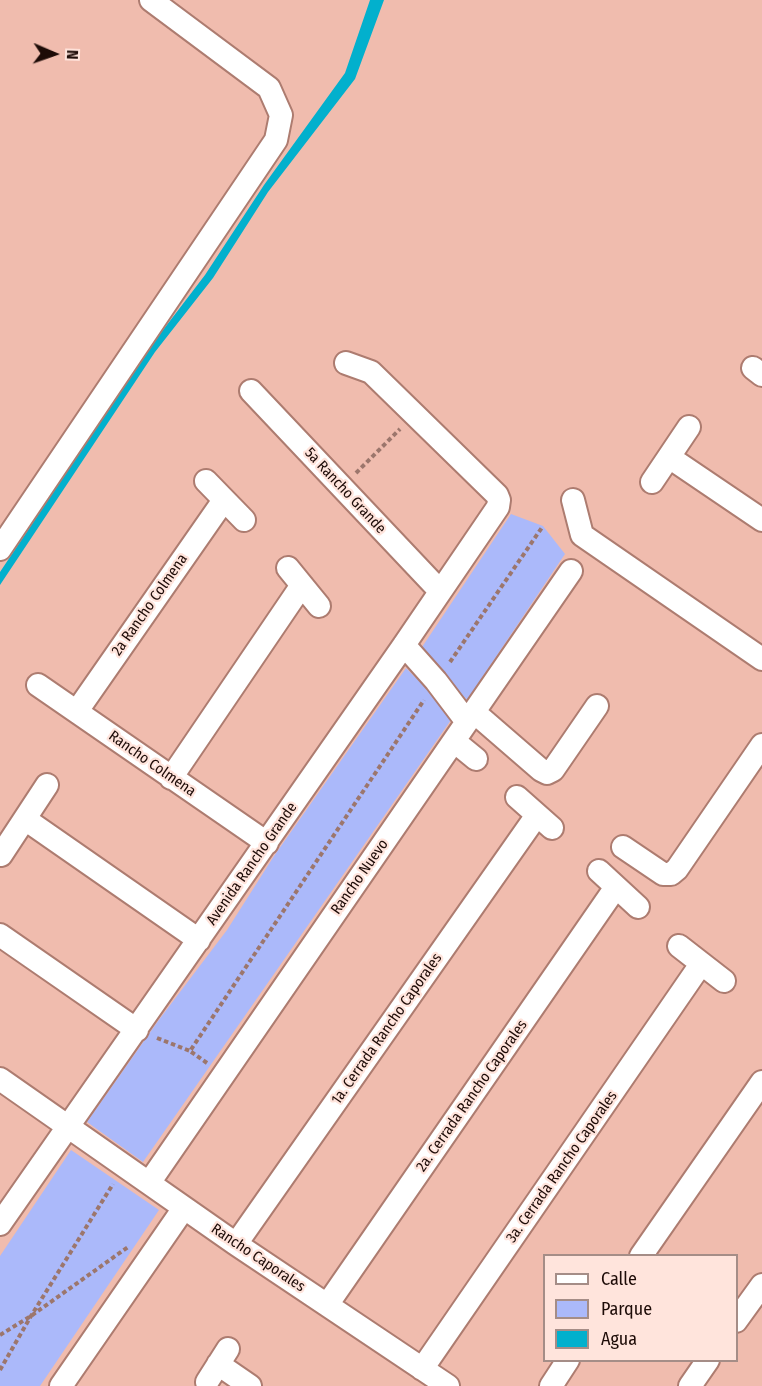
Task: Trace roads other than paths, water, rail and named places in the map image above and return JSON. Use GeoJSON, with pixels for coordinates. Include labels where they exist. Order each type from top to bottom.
{"type":"FeatureCollection","features":[{"type":"Feature","properties":{"kind":"street"},"geometry":{"type":"LineString","coordinates":[[0,549],[276,140],[281,115],[269,88],[151,0]]}},
{"type":"Feature","properties":{"kind":"street","name":"Avenida Rancho Grande"},"geometry":{"type":"LineString","coordinates":[[2,1217],[70,1127],[498,507],[500,500],[496,495],[371,372],[346,363]]}},
{"type":"Feature","properties":{"kind":"street","name":"5a Rancho Grande"},"geometry":{"type":"LineString","coordinates":[[251,391],[440,591]]}},
{"type":"Feature","properties":{"kind":"street"},"geometry":{"type":"LineString","coordinates":[[652,482],[689,427]]}},
{"type":"Feature","properties":{"kind":"street"},"geometry":{"type":"LineString","coordinates":[[669,457],[762,519]]}},
{"type":"Feature","properties":{"kind":"street"},"geometry":{"type":"LineString","coordinates":[[206,481],[244,520]]}},
{"type":"Feature","properties":{"kind":"street","name":"2a Rancho Colmena"},"geometry":{"type":"LineString","coordinates":[[77,711],[224,500]]}},
{"type":"Feature","properties":{"kind":"street"},"geometry":{"type":"LineString","coordinates":[[573,500],[582,535],[762,659]]}},
{"type":"Feature","properties":{"kind":"street","name":"Rancho Nuevo"},"geometry":{"type":"LineString","coordinates":[[149,1183],[572,571]]}},
{"type":"Feature","properties":{"kind":"street"},"geometry":{"type":"LineString","coordinates":[[171,778],[295,576],[319,606]]}},
{"type":"Feature","properties":{"kind":"street"},"geometry":{"type":"LineString","coordinates":[[404,645],[470,717],[547,773],[553,770],[597,706]]}},
{"type":"Feature","properties":{"kind":"street","name":"Rancho Colmena"},"geometry":{"type":"LineString","coordinates":[[38,685],[267,843]]}},
{"type":"Feature","properties":{"kind":"street"},"geometry":{"type":"LineString","coordinates":[[454,741],[476,759]]}},
{"type":"Feature","properties":{"kind":"street"},"geometry":{"type":"LineString","coordinates":[[623,847],[663,874],[671,874],[677,869],[762,745]]}},
{"type":"Feature","properties":{"kind":"street"},"geometry":{"type":"LineString","coordinates":[[1,855],[47,785]]}},
{"type":"Feature","properties":{"kind":"street","name":"1a. Cerrada Rancho Caporales"},"geometry":{"type":"LineString","coordinates":[[236,1244],[545,821],[516,796]]}},
{"type":"Feature","properties":{"kind":"street"},"geometry":{"type":"LineString","coordinates":[[25,819],[199,940]]}},
{"type":"Feature","properties":{"kind":"street"},"geometry":{"type":"LineString","coordinates":[[599,871],[638,907]]}},
{"type":"Feature","properties":{"kind":"street","name":"2a. Cerrada Rancho Caporales"},"geometry":{"type":"LineString","coordinates":[[327,1305],[616,887]]}},
{"type":"Feature","properties":{"kind":"street"},"geometry":{"type":"LineString","coordinates":[[0,935],[136,1030]]}},
{"type":"Feature","properties":{"kind":"street"},"geometry":{"type":"LineString","coordinates":[[679,946],[724,981]]}},
{"type":"Feature","properties":{"kind":"street","name":"3a. Cerrada Rancho Caporales"},"geometry":{"type":"LineString","coordinates":[[422,1369],[701,964]]}},
{"type":"Feature","properties":{"kind":"street","name":"Rancho Caporales"},"geometry":{"type":"LineString","coordinates":[[0,1079],[236,1244],[448,1386]]}},
{"type":"Feature","properties":{"kind":"street"},"geometry":{"type":"LineString","coordinates":[[642,1254],[762,1082]]}},
{"type":"Feature","properties":{"kind":"street"},"geometry":{"type":"LineString","coordinates":[[61,1386],[184,1208]]}},
{"type":"Feature","properties":{"kind":"street"},"geometry":{"type":"LineString","coordinates":[[738,1318],[762,1285]]}},
{"type":"Feature","properties":{"kind":"street"},"geometry":{"type":"LineString","coordinates":[[551,1386],[567,1362]]}},
{"type":"Feature","properties":{"kind":"street"},"geometry":{"type":"LineString","coordinates":[[690,1386],[707,1362]]}},
{"type":"Feature","properties":{"kind":"street"},"geometry":{"type":"LineString","coordinates":[[218,1365],[250,1386]]}},
{"type":"Feature","properties":{"kind":"water"},"geometry":{"type":"Polygon","coordinates":[[[370,0],[384,0],[355,79],[268,192],[213,278],[155,352],[0,585],[0,572],[150,347],[205,275],[264,185],[345,73],[370,0]]]}}]}
